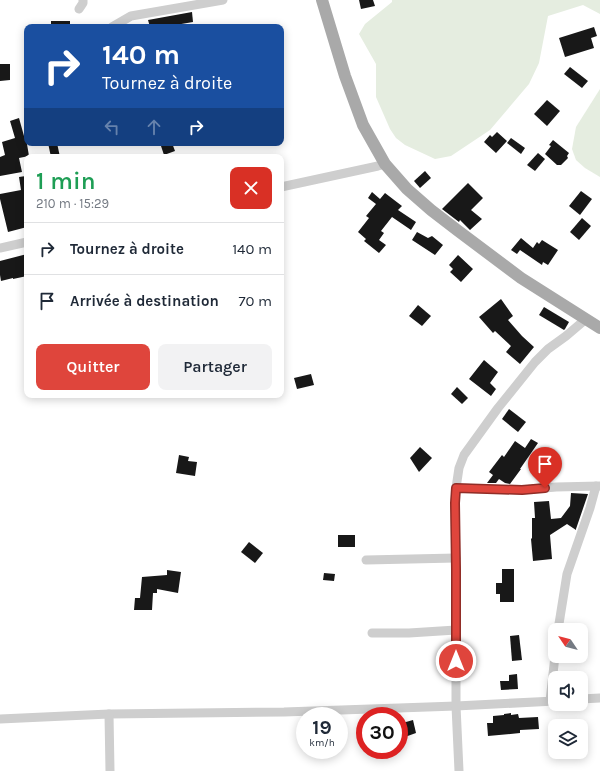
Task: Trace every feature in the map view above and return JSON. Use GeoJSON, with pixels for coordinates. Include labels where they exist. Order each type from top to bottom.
{"type":"FeatureCollection","features":[{"type":"Feature","properties":{"kind":"main road"},"geometry":{"type":"LineString","coordinates":[[322,0],[345,76],[363,125],[385,164],[407,189],[438,215],[521,278],[600,328]]}},
{"type":"Feature","properties":{"kind":"street"},"geometry":{"type":"LineString","coordinates":[[79,9],[83,0]]}},
{"type":"Feature","properties":{"kind":"street"},"geometry":{"type":"LineString","coordinates":[[117,24],[131,16],[223,0]]}},
{"type":"Feature","properties":{"kind":"street"},"geometry":{"type":"LineString","coordinates":[[284,187],[385,164]]}},
{"type":"Feature","properties":{"kind":"street"},"geometry":{"type":"LineString","coordinates":[[0,248],[24,243]]}},
{"type":"Feature","properties":{"kind":"street"},"geometry":{"type":"LineString","coordinates":[[459,771],[456,706],[455,503],[459,468],[464,455],[498,408],[542,355],[586,319]]}},
{"type":"Feature","properties":{"kind":"street"},"geometry":{"type":"LineString","coordinates":[[456,488],[522,490],[556,486],[598,486],[567,574],[559,623]]}},
{"type":"Feature","properties":{"kind":"street"},"geometry":{"type":"LineString","coordinates":[[366,560],[456,558]]}},
{"type":"Feature","properties":{"kind":"street"},"geometry":{"type":"LineString","coordinates":[[372,633],[409,633],[456,630]]}},
{"type":"Feature","properties":{"kind":"street"},"geometry":{"type":"LineString","coordinates":[[588,699],[600,698]]}},
{"type":"Feature","properties":{"kind":"street"},"geometry":{"type":"LineString","coordinates":[[0,720],[109,714],[284,712],[548,701]]}},
{"type":"Feature","properties":{"kind":"street"},"geometry":{"type":"LineString","coordinates":[[109,714],[110,771]]}},
{"type":"Feature","properties":{"kind":"shaded area"},"geometry":{"type":"Polygon","coordinates":[[[392,0],[600,0],[600,14],[583,5],[548,16],[539,63],[529,84],[490,130],[451,156],[435,159],[405,145],[396,138],[390,129],[376,97],[376,64],[359,34],[365,24],[392,2],[392,0]]]}},
{"type":"Feature","properties":{"kind":"shaded area"},"geometry":{"type":"Polygon","coordinates":[[[600,89],[600,177],[585,168],[576,160],[572,149],[576,127],[600,89]]]}},
{"type":"Feature","properties":{"kind":"building"},"geometry":{"type":"Polygon","coordinates":[[[359,0],[373,0],[375,6],[361,9],[359,0]]]}},
{"type":"Feature","properties":{"kind":"building"},"geometry":{"type":"Polygon","coordinates":[[[192,12],[193,22],[181,24],[149,24],[148,20],[192,12]]]}},
{"type":"Feature","properties":{"kind":"building"},"geometry":{"type":"Polygon","coordinates":[[[51,21],[70,21],[70,24],[51,24],[51,21]]]}},
{"type":"Feature","properties":{"kind":"building"},"geometry":{"type":"Polygon","coordinates":[[[594,27],[597,36],[591,38],[594,48],[565,57],[559,38],[594,27]]]}},
{"type":"Feature","properties":{"kind":"building"},"geometry":{"type":"Polygon","coordinates":[[[0,64],[10,64],[10,80],[0,81],[0,64]]]}},
{"type":"Feature","properties":{"kind":"building"},"geometry":{"type":"Polygon","coordinates":[[[570,67],[588,81],[582,88],[564,74],[570,67]]]}},
{"type":"Feature","properties":{"kind":"building"},"geometry":{"type":"Polygon","coordinates":[[[547,100],[560,111],[547,126],[534,114],[547,100]]]}},
{"type":"Feature","properties":{"kind":"building"},"geometry":{"type":"Polygon","coordinates":[[[19,118],[24,136],[24,146],[27,146],[29,154],[24,154],[24,157],[19,158],[22,172],[0,176],[0,157],[5,155],[2,142],[15,138],[10,121],[19,118]]]}},
{"type":"Feature","properties":{"kind":"building"},"geometry":{"type":"Polygon","coordinates":[[[497,132],[507,141],[496,153],[484,142],[490,135],[492,137],[497,132]]]}},
{"type":"Feature","properties":{"kind":"building"},"geometry":{"type":"Polygon","coordinates":[[[511,138],[525,148],[521,154],[507,143],[511,138]]]}},
{"type":"Feature","properties":{"kind":"building"},"geometry":{"type":"Polygon","coordinates":[[[553,140],[569,153],[567,156],[568,158],[561,165],[557,165],[545,154],[551,146],[549,145],[553,140]]]}},
{"type":"Feature","properties":{"kind":"building"},"geometry":{"type":"Polygon","coordinates":[[[49,146],[58,146],[59,154],[50,154],[49,146]]]}},
{"type":"Feature","properties":{"kind":"building"},"geometry":{"type":"Polygon","coordinates":[[[161,146],[173,146],[175,151],[164,154],[161,146]]]}},
{"type":"Feature","properties":{"kind":"building"},"geometry":{"type":"Polygon","coordinates":[[[538,153],[545,159],[535,171],[527,165],[538,153]]]}},
{"type":"Feature","properties":{"kind":"building"},"geometry":{"type":"Polygon","coordinates":[[[425,171],[431,178],[420,188],[414,181],[425,171]]]}},
{"type":"Feature","properties":{"kind":"building"},"geometry":{"type":"Polygon","coordinates":[[[24,176],[24,228],[8,232],[0,194],[21,190],[19,177],[24,176]]]}},
{"type":"Feature","properties":{"kind":"building"},"geometry":{"type":"Polygon","coordinates":[[[468,183],[483,198],[471,210],[482,219],[470,230],[460,220],[459,222],[442,209],[468,183]]]}},
{"type":"Feature","properties":{"kind":"building"},"geometry":{"type":"Polygon","coordinates":[[[581,191],[592,199],[580,215],[569,206],[581,191]]]}},
{"type":"Feature","properties":{"kind":"building"},"geometry":{"type":"Polygon","coordinates":[[[372,192],[380,199],[385,193],[402,206],[398,210],[416,222],[411,230],[392,217],[381,231],[384,233],[379,240],[386,245],[379,253],[364,241],[366,239],[358,232],[369,218],[366,216],[376,204],[368,198],[372,192]]]}},
{"type":"Feature","properties":{"kind":"building"},"geometry":{"type":"Polygon","coordinates":[[[582,218],[591,226],[579,240],[570,232],[582,218]]]}},
{"type":"Feature","properties":{"kind":"building"},"geometry":{"type":"Polygon","coordinates":[[[417,232],[428,238],[432,236],[443,245],[435,255],[412,240],[417,232]]]}},
{"type":"Feature","properties":{"kind":"building"},"geometry":{"type":"Polygon","coordinates":[[[521,238],[533,248],[537,242],[539,244],[542,240],[558,250],[548,265],[543,262],[542,265],[520,250],[517,254],[511,250],[521,238]]]}},
{"type":"Feature","properties":{"kind":"building"},"geometry":{"type":"Polygon","coordinates":[[[24,255],[24,277],[1,281],[0,261],[24,255]]]}},
{"type":"Feature","properties":{"kind":"building"},"geometry":{"type":"Polygon","coordinates":[[[458,255],[473,269],[461,282],[450,272],[453,269],[449,265],[458,255]]]}},
{"type":"Feature","properties":{"kind":"building"},"geometry":{"type":"Polygon","coordinates":[[[501,299],[513,316],[508,320],[534,347],[520,364],[506,352],[511,346],[495,331],[493,333],[479,317],[501,299]]]}},
{"type":"Feature","properties":{"kind":"building"},"geometry":{"type":"Polygon","coordinates":[[[418,305],[431,316],[422,326],[409,316],[418,305]]]}},
{"type":"Feature","properties":{"kind":"building"},"geometry":{"type":"Polygon","coordinates":[[[544,307],[569,322],[564,330],[539,315],[544,307]]]}},
{"type":"Feature","properties":{"kind":"building"},"geometry":{"type":"Polygon","coordinates":[[[484,360],[498,372],[490,383],[496,389],[491,396],[469,379],[484,360]]]}},
{"type":"Feature","properties":{"kind":"building"},"geometry":{"type":"Polygon","coordinates":[[[311,374],[314,385],[297,389],[294,378],[311,374]]]}},
{"type":"Feature","properties":{"kind":"building"},"geometry":{"type":"Polygon","coordinates":[[[457,387],[468,398],[462,404],[451,394],[457,387]]]}},
{"type":"Feature","properties":{"kind":"building"},"geometry":{"type":"Polygon","coordinates":[[[509,409],[526,422],[518,432],[502,419],[509,409]]]}},
{"type":"Feature","properties":{"kind":"building"},"geometry":{"type":"Polygon","coordinates":[[[531,439],[538,443],[510,484],[499,479],[496,483],[487,483],[493,475],[489,472],[502,455],[504,457],[515,441],[525,448],[531,439]]]}},
{"type":"Feature","properties":{"kind":"building"},"geometry":{"type":"Polygon","coordinates":[[[420,447],[432,458],[419,472],[410,458],[420,447]]]}},
{"type":"Feature","properties":{"kind":"building"},"geometry":{"type":"Polygon","coordinates":[[[179,455],[189,457],[188,461],[197,462],[195,476],[176,473],[179,455]]]}},
{"type":"Feature","properties":{"kind":"building"},"geometry":{"type":"Polygon","coordinates":[[[571,493],[588,494],[576,530],[567,524],[550,535],[552,559],[533,561],[531,539],[532,518],[535,518],[534,502],[549,501],[551,519],[561,518],[570,506],[571,493]]]}},
{"type":"Feature","properties":{"kind":"building"},"geometry":{"type":"Polygon","coordinates":[[[338,535],[355,535],[355,547],[338,547],[338,535]]]}},
{"type":"Feature","properties":{"kind":"building"},"geometry":{"type":"Polygon","coordinates":[[[249,542],[263,553],[255,563],[241,552],[249,542]]]}},
{"type":"Feature","properties":{"kind":"building"},"geometry":{"type":"Polygon","coordinates":[[[502,569],[514,569],[514,602],[500,602],[500,594],[496,594],[496,583],[502,583],[502,569]]]}},
{"type":"Feature","properties":{"kind":"building"},"geometry":{"type":"Polygon","coordinates":[[[167,570],[181,572],[178,593],[157,589],[157,593],[153,593],[152,610],[134,610],[135,598],[140,598],[142,577],[167,575],[167,570]]]}},
{"type":"Feature","properties":{"kind":"building"},"geometry":{"type":"Polygon","coordinates":[[[324,573],[335,574],[334,581],[323,580],[324,573]]]}},
{"type":"Feature","properties":{"kind":"building"},"geometry":{"type":"Polygon","coordinates":[[[519,635],[522,660],[512,661],[510,636],[519,635]]]}},
{"type":"Feature","properties":{"kind":"building"},"geometry":{"type":"Polygon","coordinates":[[[517,674],[518,689],[501,690],[500,681],[509,681],[509,675],[517,674]]]}},
{"type":"Feature","properties":{"kind":"building"},"geometry":{"type":"Polygon","coordinates":[[[511,713],[511,715],[518,714],[519,718],[538,717],[539,729],[520,730],[520,733],[488,736],[487,723],[493,723],[493,716],[511,713]]]}},
{"type":"Feature","properties":{"kind":"building"},"geometry":{"type":"Polygon","coordinates":[[[413,720],[416,733],[408,736],[408,721],[413,720]]]}},
{"type":"Feature","properties":{"kind":"route"},"geometry":{"type":"LineString","coordinates":[[456,661],[456,488],[522,490],[545,488]]}}]}
